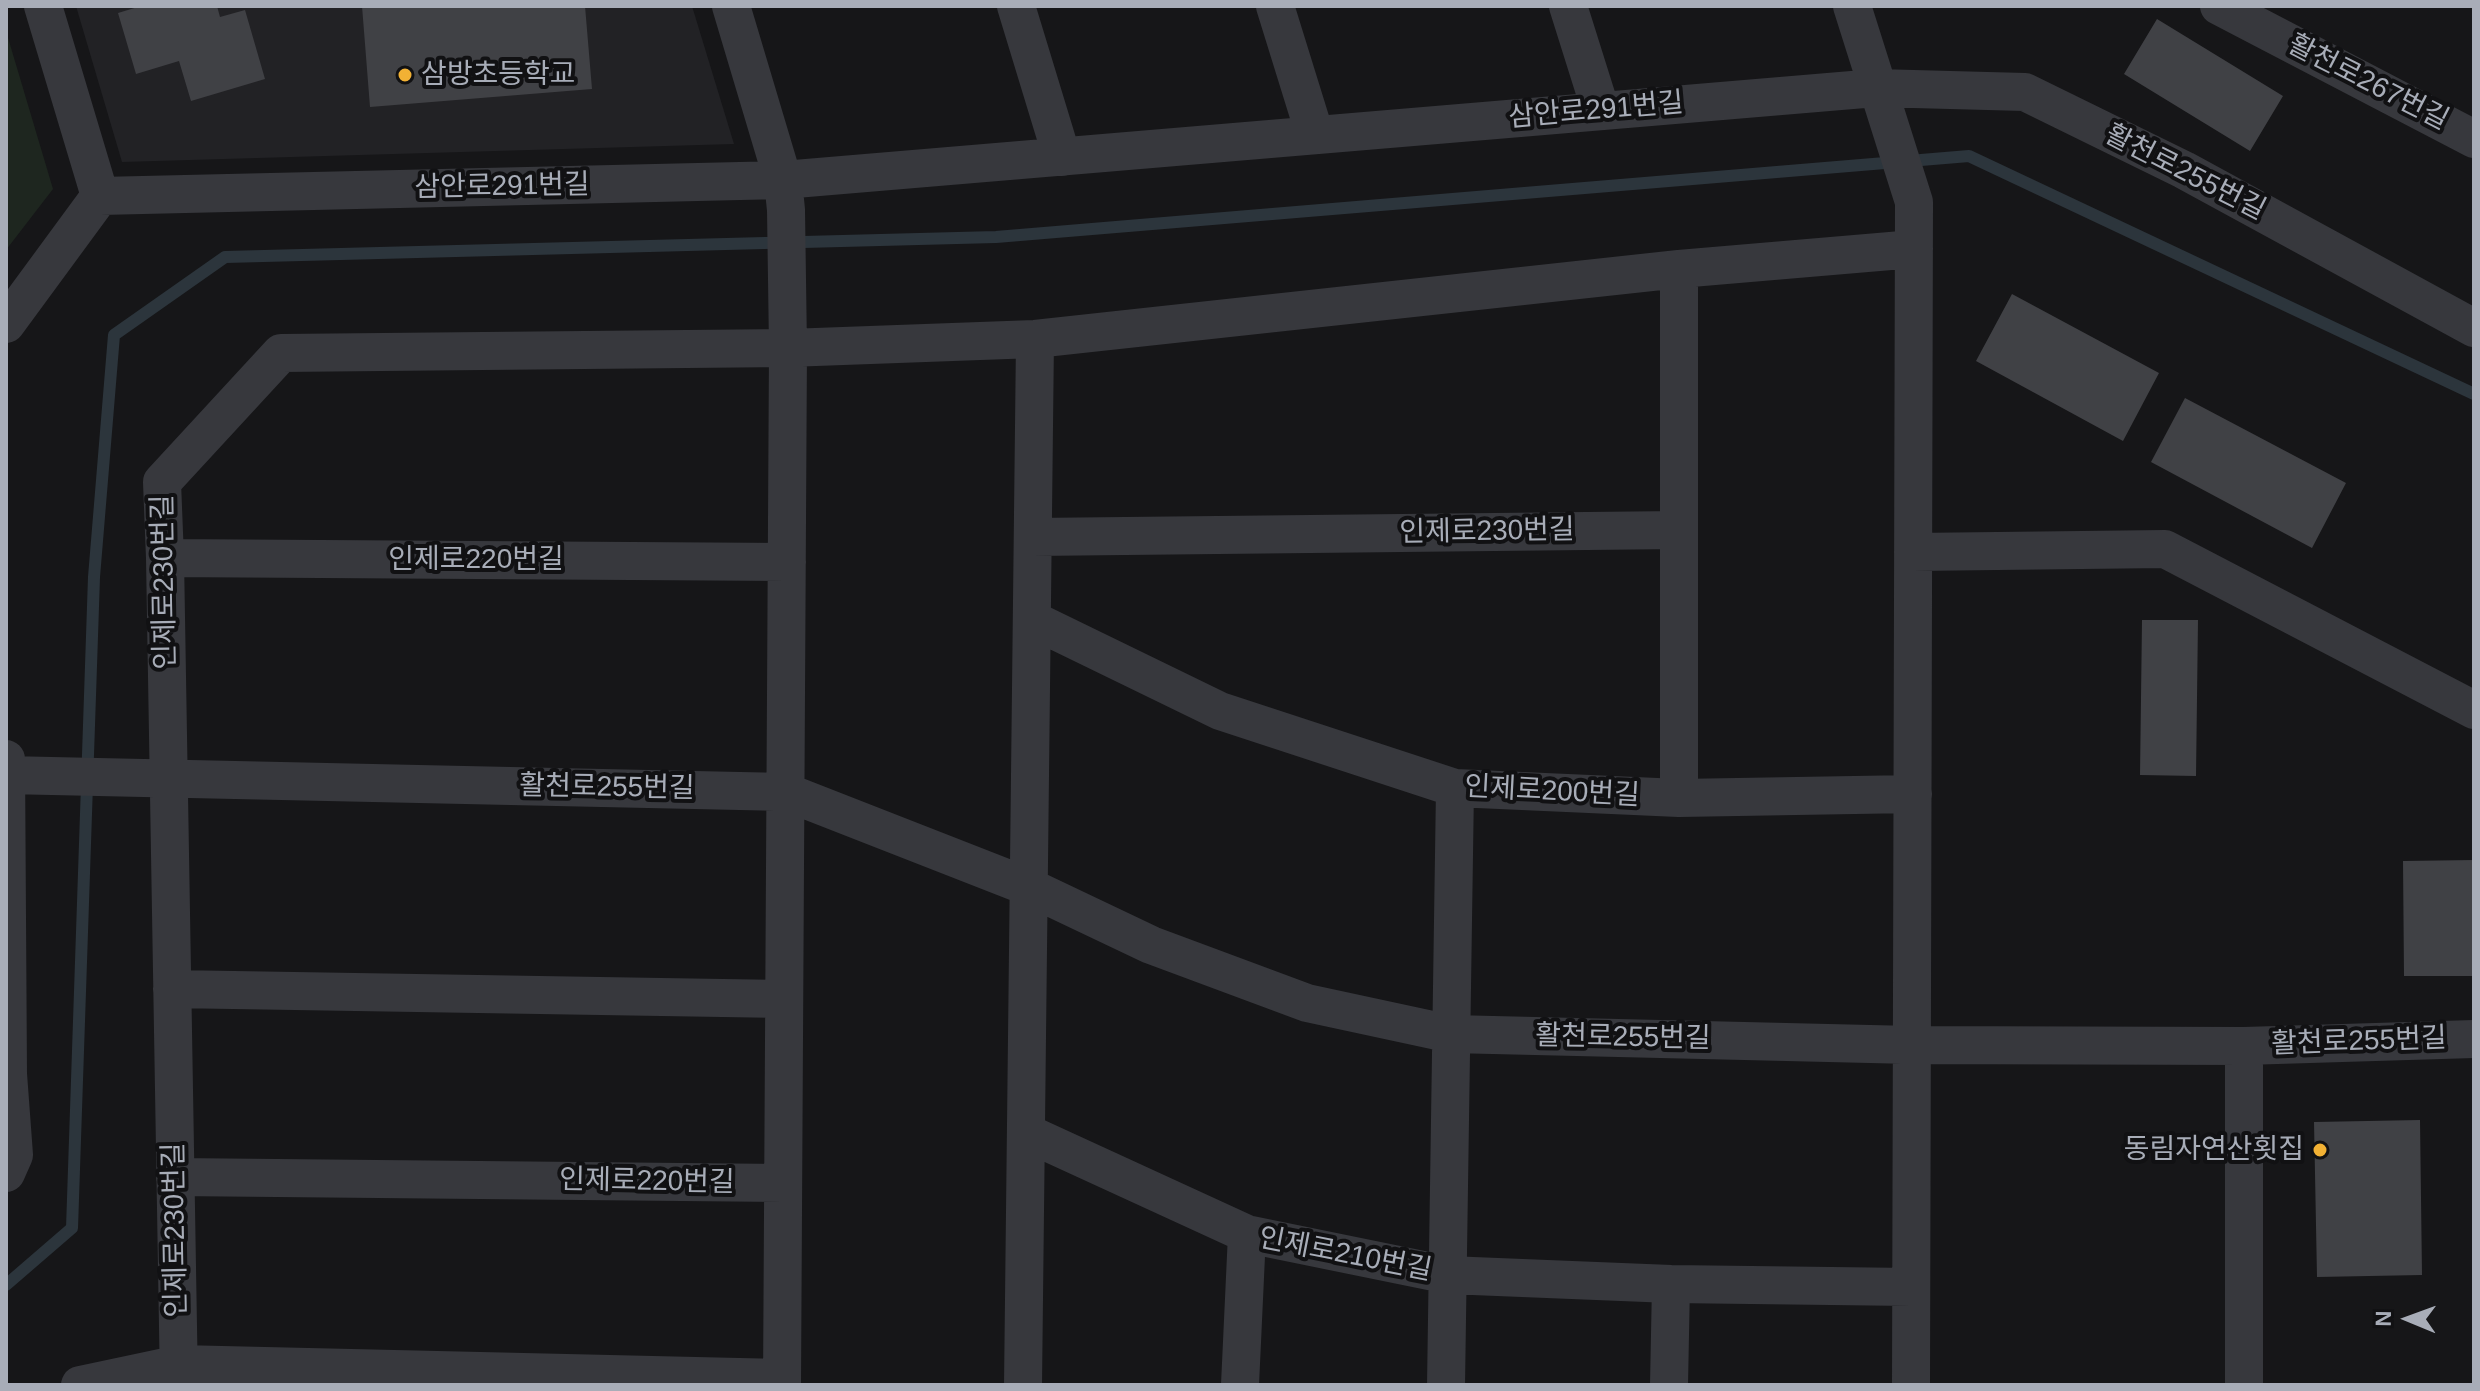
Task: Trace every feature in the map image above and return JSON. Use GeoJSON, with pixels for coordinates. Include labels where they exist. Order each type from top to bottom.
{"type":"FeatureCollection","features":[{"type":"Feature","properties":{"kind":"street"},"geometry":{"type":"LineString","coordinates":[[6,324],[100,196],[43,6]]}},
{"type":"Feature","properties":{"kind":"street"},"geometry":{"type":"LineString","coordinates":[[80,1385],[179,1375],[782,1382],[788,333],[785,195],[731,6]]}},
{"type":"Feature","properties":{"kind":"street"},"geometry":{"type":"LineString","coordinates":[[1016,6],[1062,157]]}},
{"type":"Feature","properties":{"kind":"street"},"geometry":{"type":"LineString","coordinates":[[1275,6],[1315,135]]}},
{"type":"Feature","properties":{"kind":"street"},"geometry":{"type":"LineString","coordinates":[[1568,6],[1601,111]]}},
{"type":"Feature","properties":{"kind":"street"},"geometry":{"type":"LineString","coordinates":[[1852,6],[1914,202],[1911,1385]]}},
{"type":"Feature","properties":{"kind":"street","name":"활천로267번길"},"geometry":{"type":"LineString","coordinates":[[2219,6],[2474,139]]}},
{"type":"Feature","properties":{"kind":"street","name":"활천로255번길"},"geometry":{"type":"LineString","coordinates":[[1880,100],[2025,92],[2184,170],[2474,328]]}},
{"type":"Feature","properties":{"kind":"street","name":"삼안로291번길"},"geometry":{"type":"LineString","coordinates":[[100,196],[785,195],[1062,157],[1315,135],[1601,111],[1880,100]]}},
{"type":"Feature","properties":{"kind":"street","name":"인제로230번길"},"geometry":{"type":"LineString","coordinates":[[179,1375],[162,482],[281,353],[788,333],[1035,339],[1679,269],[1914,249]]}},
{"type":"Feature","properties":{"kind":"street"},"geometry":{"type":"LineString","coordinates":[[1679,269],[1679,798]]}},
{"type":"Feature","properties":{"kind":"street"},"geometry":{"type":"LineString","coordinates":[[1023,1385],[1035,339]]}},
{"type":"Feature","properties":{"kind":"street","name":"인제로230번길"},"geometry":{"type":"LineString","coordinates":[[1033,537],[1679,530]]}},
{"type":"Feature","properties":{"kind":"street"},"geometry":{"type":"LineString","coordinates":[[1913,552],[2165,549],[2474,710]]}},
{"type":"Feature","properties":{"kind":"street","name":"인제로220번길"},"geometry":{"type":"LineString","coordinates":[[165,558],[787,562]]}},
{"type":"Feature","properties":{"kind":"street","name":"인제로200번길"},"geometry":{"type":"LineString","coordinates":[[1033,620],[1220,711],[1455,788],[1679,798],[1913,794]]}},
{"type":"Feature","properties":{"kind":"street"},"geometry":{"type":"LineString","coordinates":[[6,759],[7,1074],[14,1155],[6,1173]]}},
{"type":"Feature","properties":{"kind":"street","name":"활천로255번길"},"geometry":{"type":"LineString","coordinates":[[6,775],[786,792],[1029,887],[1151,945],[1307,1003],[1451,1034],[1912,1045],[2244,1046],[2474,1039]]}},
{"type":"Feature","properties":{"kind":"street"},"geometry":{"type":"LineString","coordinates":[[1448,1275],[1455,788]]}},
{"type":"Feature","properties":{"kind":"street"},"geometry":{"type":"LineString","coordinates":[[172,989],[784,999]]}},
{"type":"Feature","properties":{"kind":"street","name":"활천로255번길"},"geometry":{"type":"LineString","coordinates":[[2244,1046],[2244,1385]]}},
{"type":"Feature","properties":{"kind":"street"},"geometry":{"type":"LineString","coordinates":[[1027,1133],[1247,1234]]}},
{"type":"Feature","properties":{"kind":"street","name":"인제로220번길"},"geometry":{"type":"LineString","coordinates":[[175,1177],[783,1183]]}},
{"type":"Feature","properties":{"kind":"street","name":"인제로210번길"},"geometry":{"type":"LineString","coordinates":[[1240,1385],[1247,1234],[1448,1275],[1671,1284],[1911,1287]]}},
{"type":"Feature","properties":{"kind":"street","name":"인제로210번길"},"geometry":{"type":"LineString","coordinates":[[1446,1385],[1448,1275]]}},
{"type":"Feature","properties":{"kind":"street"},"geometry":{"type":"LineString","coordinates":[[1669,1385],[1671,1284]]}},
{"type":"Feature","properties":{"kind":"shaded area","name":"삼방초등학교"},"geometry":{"type":"Polygon","coordinates":[[[76,6],[692,6],[734,144],[122,162],[76,6]]]}},
{"type":"Feature","properties":{"kind":"shaded area"},"geometry":{"type":"Polygon","coordinates":[[[6,31],[53,189],[6,250],[6,31]]]}},
{"type":"Feature","properties":{"kind":"building"},"geometry":{"type":"Polygon","coordinates":[[[141,6],[217,6],[220,17],[245,10],[265,79],[191,101],[179,61],[136,74],[118,13],[141,6]]]}},
{"type":"Feature","properties":{"kind":"building"},"geometry":{"type":"Polygon","coordinates":[[[362,6],[585,6],[592,89],[370,107],[362,6]]]}},
{"type":"Feature","properties":{"kind":"building"},"geometry":{"type":"Polygon","coordinates":[[[2157,19],[2283,96],[2250,151],[2124,74],[2157,19]]]}},
{"type":"Feature","properties":{"kind":"building"},"geometry":{"type":"Polygon","coordinates":[[[2012,294],[2159,373],[2123,441],[1976,361],[2012,294]]]}},
{"type":"Feature","properties":{"kind":"building"},"geometry":{"type":"Polygon","coordinates":[[[2185,398],[2346,483],[2312,548],[2151,462],[2185,398]]]}},
{"type":"Feature","properties":{"kind":"building"},"geometry":{"type":"Polygon","coordinates":[[[2142,620],[2198,620],[2196,776],[2140,775],[2142,620]]]}},
{"type":"Feature","properties":{"kind":"building"},"geometry":{"type":"Polygon","coordinates":[[[2474,860],[2474,976],[2404,976],[2403,861],[2474,860]]]}},
{"type":"Feature","properties":{"kind":"building"},"geometry":{"type":"Polygon","coordinates":[[[2420,1120],[2422,1275],[2317,1277],[2314,1122],[2420,1120]]]}},
{"type":"Feature","properties":{"kind":"waterway"},"geometry":{"type":"LineString","coordinates":[[6,1285],[72,1228],[94,577],[114,335],[225,257],[996,237],[1969,156],[2474,394]]}},
{"type":"Feature","properties":{"kind":"place","name":"삼방초등학교"},"geometry":{"type":"Point","coordinates":[405,75]}},
{"type":"Feature","properties":{"kind":"place","name":"동림자연산횟집"},"geometry":{"type":"Point","coordinates":[2320,1150]}}]}
